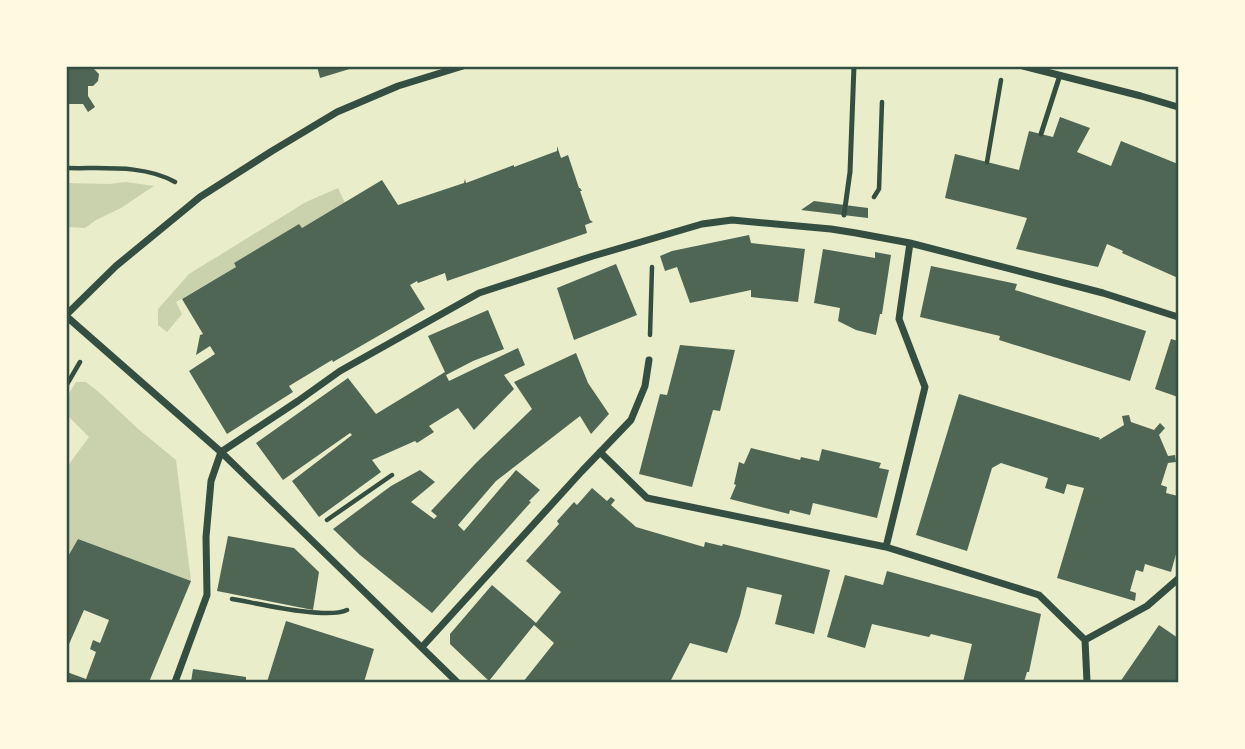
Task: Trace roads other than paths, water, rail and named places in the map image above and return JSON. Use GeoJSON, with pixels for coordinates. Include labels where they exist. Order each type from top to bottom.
{"type":"FeatureCollection","features":[{"type":"Feature","properties":{"kind":"street"},"geometry":{"type":"LineString","coordinates":[[457,682],[221,452],[66,315],[116,266],[200,197],[272,151],[337,112],[398,86],[463,66]]}},
{"type":"Feature","properties":{"kind":"street"},"geometry":{"type":"LineString","coordinates":[[1023,66],[1178,107]]}},
{"type":"Feature","properties":{"kind":"street"},"geometry":{"type":"LineString","coordinates":[[175,682],[207,595],[206,537],[211,481],[221,452],[340,371],[480,293],[653,238],[702,224],[732,220],[838,230],[910,243],[1103,293],[1178,317]]}},
{"type":"Feature","properties":{"kind":"street"},"geometry":{"type":"LineString","coordinates":[[887,547],[925,387],[899,319],[910,243]]}},
{"type":"Feature","properties":{"kind":"street"},"geometry":{"type":"LineString","coordinates":[[422,647],[631,419],[645,386],[649,360]]}},
{"type":"Feature","properties":{"kind":"street"},"geometry":{"type":"LineString","coordinates":[[600,452],[647,498],[887,547],[1039,595],[1085,640],[1087,682]]}},
{"type":"Feature","properties":{"kind":"street"},"geometry":{"type":"LineString","coordinates":[[1085,640],[1147,606],[1178,579]]}},
{"type":"Feature","properties":{"kind":"lane"},"geometry":{"type":"LineString","coordinates":[[844,215],[850,172],[854,66]]}},
{"type":"Feature","properties":{"kind":"lane"},"geometry":{"type":"LineString","coordinates":[[1041,134],[1060,75]]}}]}
